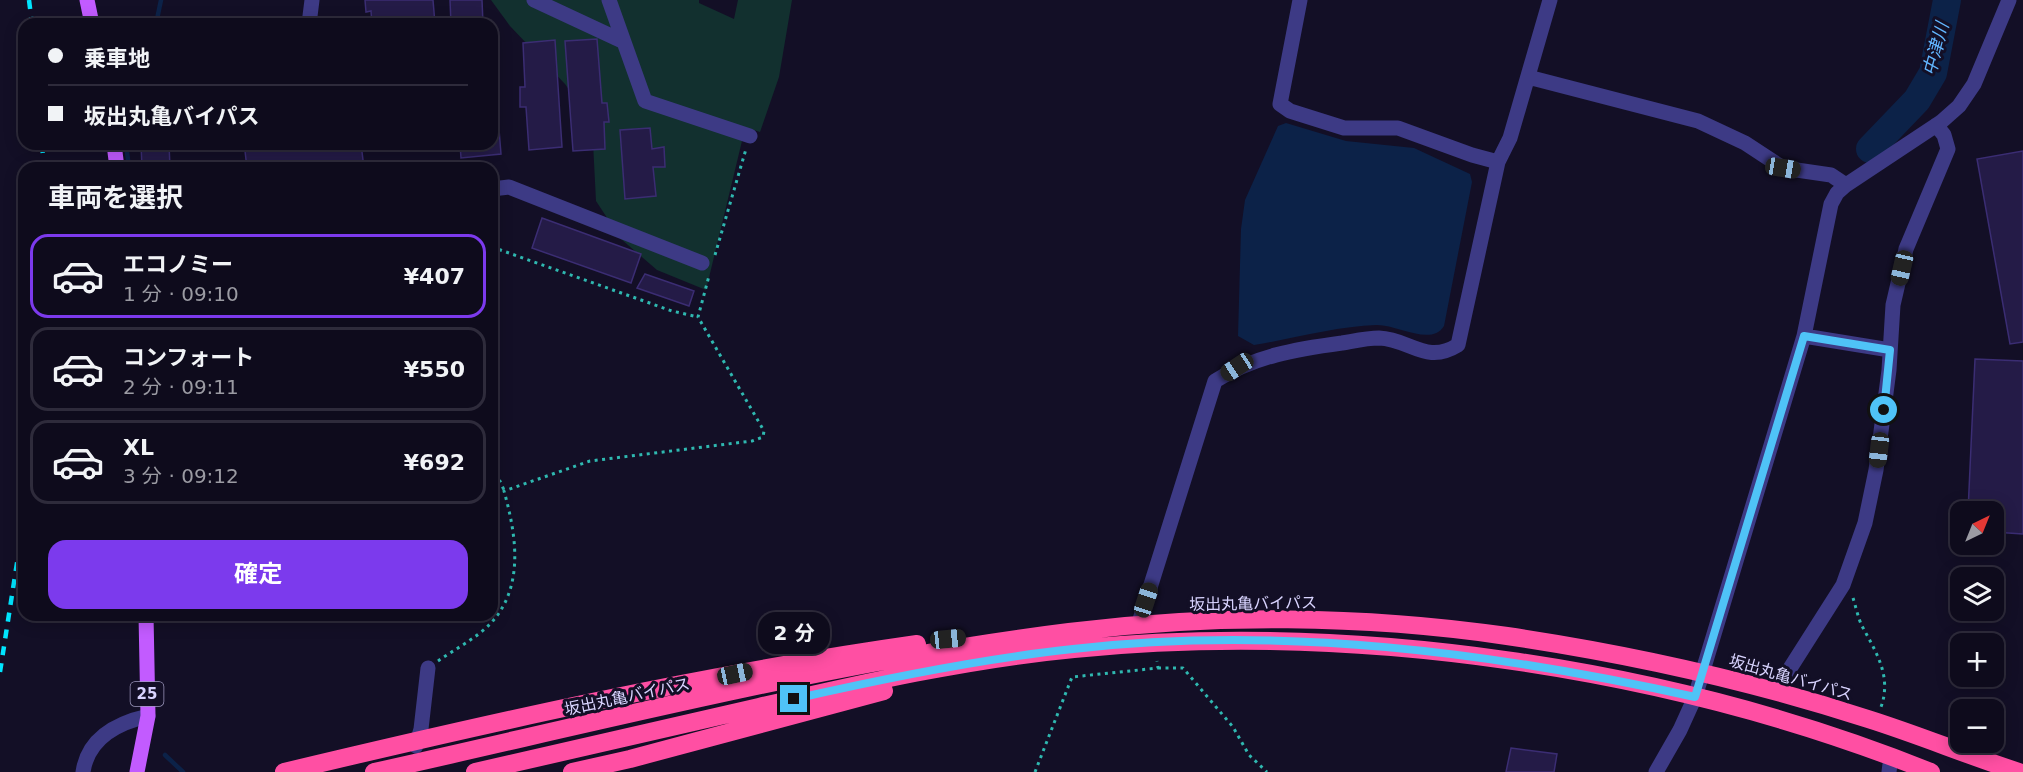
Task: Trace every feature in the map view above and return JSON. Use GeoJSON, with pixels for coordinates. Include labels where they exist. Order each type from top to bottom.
{"type":"FeatureCollection","features":[{"type":"Feature","properties":{"kind":"highway","name":"坂出丸亀バイパス"},"geometry":{"type":"LineString","coordinates":[[374,772],[836,670],[1071,631],[1301,620],[1393,624],[1506,636],[1702,673],[1870,719],[2019,772]]}},
{"type":"Feature","properties":{"kind":"highway"},"geometry":{"type":"LineString","coordinates":[[284,772],[803,660],[948,639],[1010,633],[1071,631]]}},
{"type":"Feature","properties":{"kind":"highway"},"geometry":{"type":"LineString","coordinates":[[475,772],[839,688],[990,661],[1074,649],[1196,641],[1314,642],[1390,648],[1562,670],[1695,697],[1784,721],[1890,764],[1931,772]]}},
{"type":"Feature","properties":{"kind":"highway"},"geometry":{"type":"LineString","coordinates":[[572,772],[630,759],[990,661]]}},
{"type":"Feature","properties":{"kind":"main road"},"geometry":{"type":"LineString","coordinates":[[87,0],[91,18]]}},
{"type":"Feature","properties":{"kind":"main road","name":"25"},"geometry":{"type":"LineString","coordinates":[[137,772],[147,716],[146,621]]}},
{"type":"Feature","properties":{"kind":"street"},"geometry":{"type":"LineString","coordinates":[[310,18],[312,0]]}},
{"type":"Feature","properties":{"kind":"street"},"geometry":{"type":"LineString","coordinates":[[534,0],[622,41]]}},
{"type":"Feature","properties":{"kind":"street"},"geometry":{"type":"LineString","coordinates":[[609,0],[645,101],[750,136]]}},
{"type":"Feature","properties":{"kind":"street"},"geometry":{"type":"LineString","coordinates":[[1300,0],[1280,104],[1290,111],[1344,128],[1398,128],[1498,162]]}},
{"type":"Feature","properties":{"kind":"street"},"geometry":{"type":"LineString","coordinates":[[1138,626],[1215,381],[1250,361],[1334,344],[1380,338],[1434,354],[1446,352],[1458,345],[1498,162],[1510,138],[1550,0]]}},
{"type":"Feature","properties":{"kind":"street"},"geometry":{"type":"LineString","coordinates":[[1656,772],[1680,730],[1695,697],[1804,336],[1832,204],[1837,193],[1952,114],[1968,96],[2009,0]]}},
{"type":"Feature","properties":{"kind":"street"},"geometry":{"type":"LineString","coordinates":[[1528,77],[1698,121],[1745,143],[1783,168],[1831,175],[1846,185]]}},
{"type":"Feature","properties":{"kind":"street"},"geometry":{"type":"LineString","coordinates":[[1775,692],[1843,585],[1865,523],[1874,481],[1890,350],[1893,305],[1906,249],[1948,149],[1944,135],[1936,125]]}},
{"type":"Feature","properties":{"kind":"street"},"geometry":{"type":"LineString","coordinates":[[498,188],[510,187],[710,263]]}},
{"type":"Feature","properties":{"kind":"street"},"geometry":{"type":"LineString","coordinates":[[1804,336],[1890,350]]}},
{"type":"Feature","properties":{"kind":"street"},"geometry":{"type":"LineString","coordinates":[[417,743],[421,729],[428,668]]}},
{"type":"Feature","properties":{"kind":"street"},"geometry":{"type":"LineString","coordinates":[[83,772],[85,760],[90,751],[110,729],[147,716]]}},
{"type":"Feature","properties":{"kind":"path"},"geometry":{"type":"LineString","coordinates":[[504,490],[590,461],[760,440],[764,431],[698,317],[710,263],[750,136]]}},
{"type":"Feature","properties":{"kind":"path"},"geometry":{"type":"LineString","coordinates":[[498,249],[672,311],[698,317]]}},
{"type":"Feature","properties":{"kind":"path"},"geometry":{"type":"LineString","coordinates":[[498,480],[504,490],[517,548],[505,601],[498,612]]}},
{"type":"Feature","properties":{"kind":"path"},"geometry":{"type":"LineString","coordinates":[[1843,585],[1854,599],[1861,624],[1881,659],[1885,684],[1881,708]]}},
{"type":"Feature","properties":{"kind":"path"},"geometry":{"type":"LineString","coordinates":[[428,668],[492,621]]}},
{"type":"Feature","properties":{"kind":"path"},"geometry":{"type":"LineString","coordinates":[[1156,644],[1158,668]]}},
{"type":"Feature","properties":{"kind":"path"},"geometry":{"type":"LineString","coordinates":[[1035,772],[1072,677],[1158,668],[1183,668],[1233,727],[1249,755],[1267,772]]}},
{"type":"Feature","properties":{"kind":"green space"},"geometry":{"type":"Polygon","coordinates":[[[491,0],[699,0],[699,3],[734,19],[738,0],[792,0],[779,77],[760,132],[657,99],[742,141],[706,290],[657,270],[621,239],[596,201],[592,123],[565,84],[510,26],[491,0]]]}},
{"type":"Feature","properties":{"kind":"water"},"geometry":{"type":"Polygon","coordinates":[[[1286,123],[1346,141],[1414,148],[1470,174],[1472,182],[1444,326],[1438,332],[1422,335],[1384,326],[1361,326],[1254,345],[1238,336],[1241,229],[1245,200],[1278,126],[1286,123]]]}},
{"type":"Feature","properties":{"kind":"building"},"geometry":{"type":"Polygon","coordinates":[[[365,0],[433,0],[434,18],[372,18],[371,11],[366,12],[365,0]]]}},
{"type":"Feature","properties":{"kind":"building"},"geometry":{"type":"Polygon","coordinates":[[[450,0],[482,0],[483,18],[451,18],[450,0]]]}},
{"type":"Feature","properties":{"kind":"building"},"geometry":{"type":"Polygon","coordinates":[[[597,39],[602,103],[607,103],[609,122],[604,122],[605,149],[573,151],[565,41],[597,39]]]}},
{"type":"Feature","properties":{"kind":"building"},"geometry":{"type":"Polygon","coordinates":[[[555,40],[562,147],[529,150],[526,107],[520,107],[520,87],[525,87],[523,43],[555,40]]]}},
{"type":"Feature","properties":{"kind":"building"},"geometry":{"type":"Polygon","coordinates":[[[498,117],[501,154],[461,158],[460,150],[498,150],[498,117]]]}},
{"type":"Feature","properties":{"kind":"building"},"geometry":{"type":"Polygon","coordinates":[[[650,128],[652,149],[664,147],[665,167],[653,167],[656,196],[625,199],[620,130],[650,128]]]}},
{"type":"Feature","properties":{"kind":"building"},"geometry":{"type":"Polygon","coordinates":[[[141,150],[169,150],[170,162],[142,162],[141,150]]]}},
{"type":"Feature","properties":{"kind":"building"},"geometry":{"type":"Polygon","coordinates":[[[362,150],[363,162],[246,162],[245,151],[362,150]]]}},
{"type":"Feature","properties":{"kind":"building"},"geometry":{"type":"Polygon","coordinates":[[[2023,151],[2023,342],[2010,344],[1977,159],[2023,151]]]}},
{"type":"Feature","properties":{"kind":"building"},"geometry":{"type":"Polygon","coordinates":[[[542,218],[641,254],[631,283],[532,248],[542,218]]]}},
{"type":"Feature","properties":{"kind":"building"},"geometry":{"type":"Polygon","coordinates":[[[645,274],[694,291],[689,306],[637,288],[645,274]]]}},
{"type":"Feature","properties":{"kind":"building"},"geometry":{"type":"Polygon","coordinates":[[[1975,359],[2023,361],[2023,534],[2004,533],[2004,501],[1969,501],[1975,359]]]}},
{"type":"Feature","properties":{"kind":"building"},"geometry":{"type":"Polygon","coordinates":[[[1511,748],[1557,754],[1554,772],[1506,772],[1511,748]]]}},
{"type":"Feature","properties":{"kind":"waterway"},"geometry":{"type":"LineString","coordinates":[[157,18],[161,0]]}},
{"type":"Feature","properties":{"kind":"waterway","name":"中津川"},"geometry":{"type":"LineString","coordinates":[[1870,149],[1917,100],[1933,73],[1947,0]]}},
{"type":"Feature","properties":{"kind":"waterway"},"geometry":{"type":"LineString","coordinates":[[127,150],[128,162]]}},
{"type":"Feature","properties":{"kind":"waterway"},"geometry":{"type":"LineString","coordinates":[[165,755],[183,772]]}},
{"type":"Feature","properties":{"kind":"railway"},"geometry":{"type":"LineString","coordinates":[[29,0],[31,18]]}},
{"type":"Feature","properties":{"kind":"railway"},"geometry":{"type":"LineString","coordinates":[[42,150],[44,162]]}},
{"type":"Feature","properties":{"kind":"railway"},"geometry":{"type":"LineString","coordinates":[[0,672],[18,556]]}},
{"type":"Feature","properties":{"kind":"route"},"geometry":{"type":"LineString","coordinates":[[794,699],[839,688],[957,666],[1074,649],[1196,641],[1314,642],[1501,660],[1695,697],[1804,336],[1890,350],[1884,410]]}}]}
